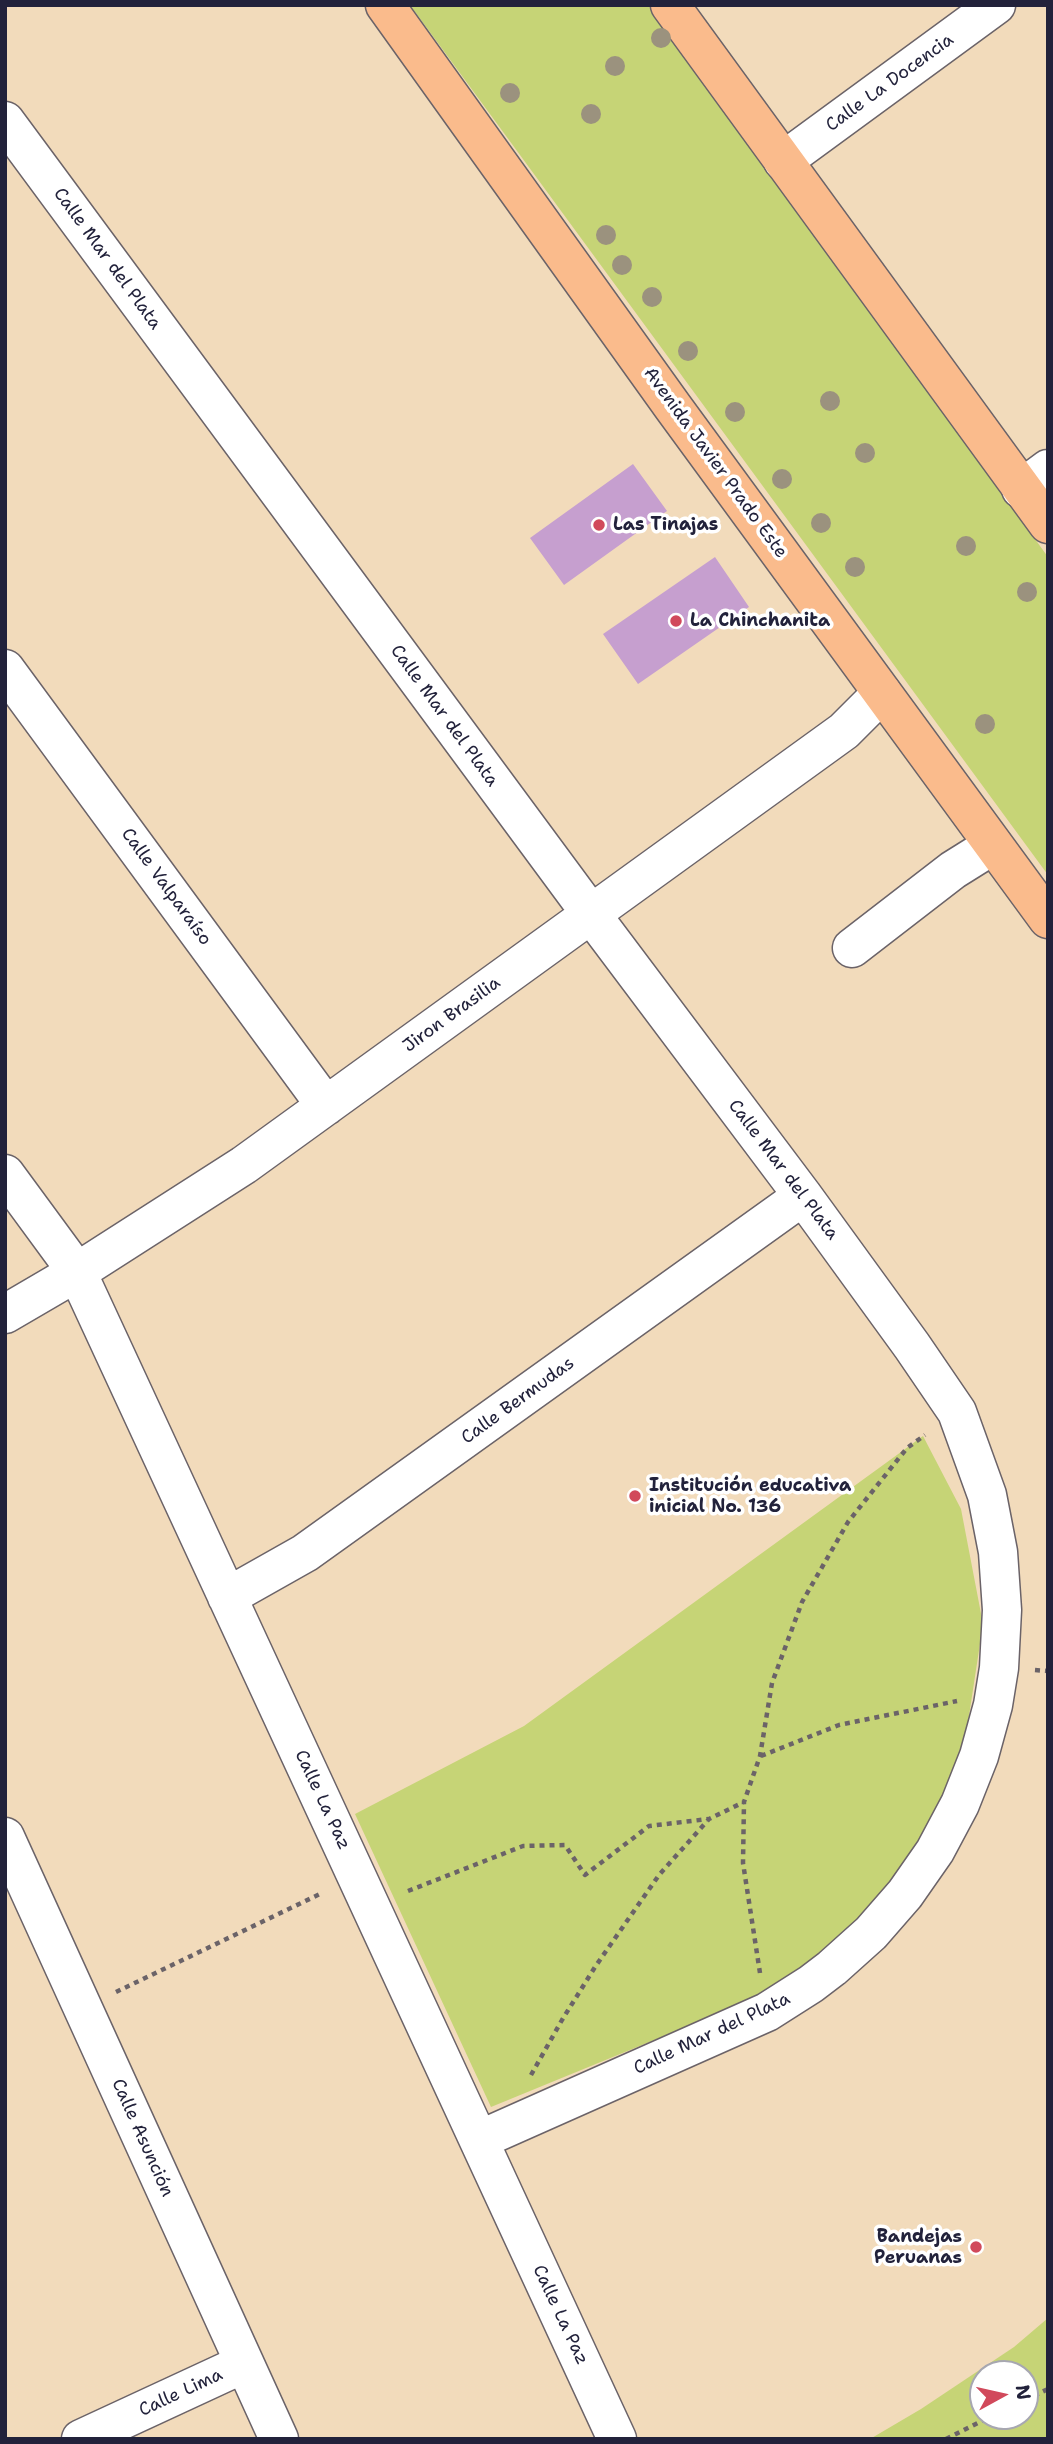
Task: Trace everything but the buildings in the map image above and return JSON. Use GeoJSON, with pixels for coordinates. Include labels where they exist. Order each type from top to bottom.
{"type":"FeatureCollection","features":[{"type":"Feature","properties":{"kind":"main road","name":"Avenida Javier Prado Este"},"geometry":{"type":"LineString","coordinates":[[385,5],[1048,919]]}},
{"type":"Feature","properties":{"kind":"main road"},"geometry":{"type":"LineString","coordinates":[[670,5],[783,161],[1034,479],[1048,524]]}},
{"type":"Feature","properties":{"kind":"street","name":"Calle La Docencia"},"geometry":{"type":"LineString","coordinates":[[783,161],[996,5]]}},
{"type":"Feature","properties":{"kind":"street","name":"Calle Mar del Plata"},"geometry":{"type":"LineString","coordinates":[[5,121],[590,914],[803,1196],[957,1412],[987,1495],[998,1552],[1002,1610],[997,1679],[987,1730],[970,1780],[948,1828],[921,1872],[889,1914],[852,1951],[811,1984],[767,2012],[495,2133]]}},
{"type":"Feature","properties":{"kind":"street","name":"Calle Valparaíso"},"geometry":{"type":"LineString","coordinates":[[5,669],[326,1106]]}},
{"type":"Feature","properties":{"kind":"street","name":"Jiron Brasilia"},"geometry":{"type":"LineString","coordinates":[[5,1314],[77,1272],[244,1165],[844,731],[882,693]]}},
{"type":"Feature","properties":{"kind":"street"},"geometry":{"type":"LineString","coordinates":[[852,948],[953,870],[993,845]]}},
{"type":"Feature","properties":{"kind":"street","name":"Calle La Paz"},"geometry":{"type":"LineString","coordinates":[[5,1174],[77,1272],[357,1877],[495,2133],[617,2439]]}},
{"type":"Feature","properties":{"kind":"street","name":"Calle Bermudas"},"geometry":{"type":"LineString","coordinates":[[227,1597],[305,1553],[803,1196]]}},
{"type":"Feature","properties":{"kind":"street","name":"Calle Asunción"},"geometry":{"type":"LineString","coordinates":[[5,1837],[279,2439]]}},
{"type":"Feature","properties":{"kind":"street","name":"Calle Lima"},"geometry":{"type":"LineString","coordinates":[[80,2439],[243,2364]]}},
{"type":"Feature","properties":{"kind":"path"},"geometry":{"type":"LineString","coordinates":[[767,2012],[743,1863],[744,1802],[760,1756],[772,1683],[802,1602],[848,1522],[907,1448],[957,1412]]}},
{"type":"Feature","properties":{"kind":"path"},"geometry":{"type":"LineString","coordinates":[[760,1756],[839,1725],[972,1698],[997,1679]]}},
{"type":"Feature","properties":{"kind":"path"},"geometry":{"type":"LineString","coordinates":[[408,1891],[523,1846],[565,1845],[585,1875],[649,1826],[709,1819],[744,1802]]}},
{"type":"Feature","properties":{"kind":"path"},"geometry":{"type":"LineString","coordinates":[[495,2133],[595,1967],[659,1875],[709,1819]]}},
{"type":"Feature","properties":{"kind":"path"},"geometry":{"type":"LineString","coordinates":[[84,2008],[357,1877]]}},
{"type":"Feature","properties":{"kind":"path"},"geometry":{"type":"LineString","coordinates":[[946,2439],[969,2428]]}},
{"type":"Feature","properties":{"kind":"green space"},"geometry":{"type":"Polygon","coordinates":[[[410,5],[648,5],[1048,557],[1048,875],[410,5]]]}},
{"type":"Feature","properties":{"kind":"green space"},"geometry":{"type":"Polygon","coordinates":[[[923,1436],[961,1509],[983,1624],[965,1742],[937,1816],[875,1908],[781,1988],[491,2107],[355,1814],[524,1726],[923,1436]]]}},
{"type":"Feature","properties":{"kind":"green space"},"geometry":{"type":"Polygon","coordinates":[[[1048,2318],[1048,2439],[870,2439],[969,2377],[969,2430],[1039,2430],[1039,2360],[994,2360],[1048,2318]]]}},
{"type":"Feature","properties":{"kind":"place","name":"Las Tinajas"},"geometry":{"type":"Point","coordinates":[599,525]}},
{"type":"Feature","properties":{"kind":"place","name":"La Chinchanita"},"geometry":{"type":"Point","coordinates":[676,621]}},
{"type":"Feature","properties":{"kind":"place","name":"Institución educativa inicial No. 136"},"geometry":{"type":"Point","coordinates":[635,1496]}},
{"type":"Feature","properties":{"kind":"place","name":"Bandejas Peruanas"},"geometry":{"type":"Point","coordinates":[976,2247]}}]}
